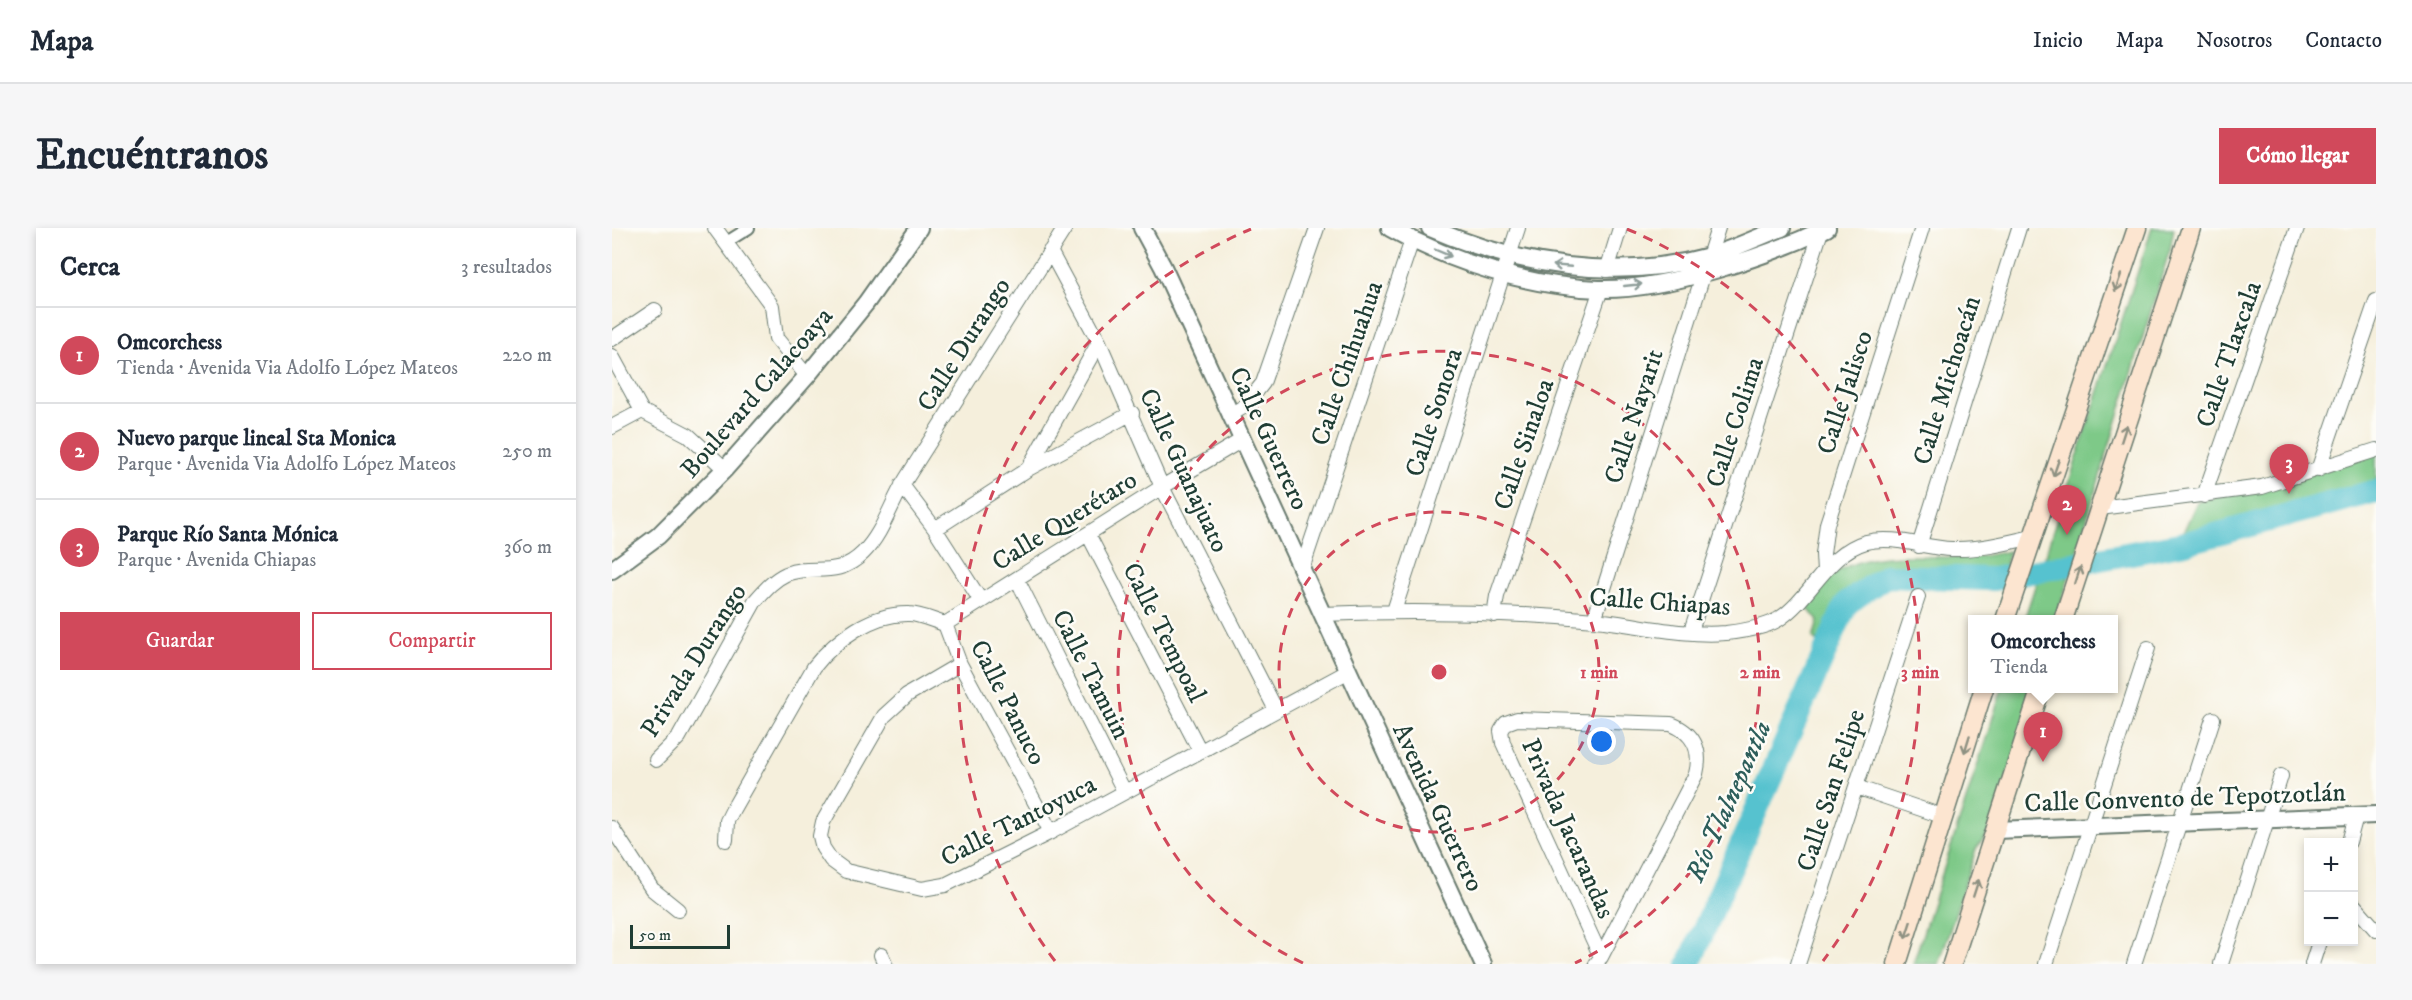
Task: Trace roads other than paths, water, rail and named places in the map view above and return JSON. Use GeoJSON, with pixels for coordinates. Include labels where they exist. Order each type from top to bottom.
{"type":"FeatureCollection","features":[{"type":"Feature","properties":{"kind":"main road"},"geometry":{"type":"LineString","coordinates":[[2007,615],[2137,228]]}},
{"type":"Feature","properties":{"kind":"main road"},"geometry":{"type":"LineString","coordinates":[[2066,611],[2188,231]]}},
{"type":"Feature","properties":{"kind":"main road"},"geometry":{"type":"LineString","coordinates":[[1897,964],[1982,693]]}},
{"type":"Feature","properties":{"kind":"main road"},"geometry":{"type":"LineString","coordinates":[[1952,964],[2039,693]]}},
{"type":"Feature","properties":{"kind":"street"},"geometry":{"type":"LineString","coordinates":[[715,228],[772,306],[776,338],[807,376]]}},
{"type":"Feature","properties":{"kind":"street"},"geometry":{"type":"LineString","coordinates":[[725,243],[749,228]]}},
{"type":"Feature","properties":{"kind":"street","name":"Boulevard Calacoaya"},"geometry":{"type":"LineString","coordinates":[[612,570],[658,536],[725,469],[807,376],[866,303],[919,228]]}},
{"type":"Feature","properties":{"kind":"street","name":"Calle Durango"},"geometry":{"type":"LineString","coordinates":[[902,485],[1065,228]]}},
{"type":"Feature","properties":{"kind":"street","name":"Calle Guerrero"},"geometry":{"type":"LineString","coordinates":[[1142,228],[1164,267],[1349,671]]}},
{"type":"Feature","properties":{"kind":"street"},"geometry":{"type":"LineString","coordinates":[[1230,415],[1245,406],[1263,383],[1317,228]]}},
{"type":"Feature","properties":{"kind":"street"},"geometry":{"type":"LineString","coordinates":[[1390,228],[1454,258],[1503,273],[1551,284],[1601,289],[1703,274],[1823,229]]}},
{"type":"Feature","properties":{"kind":"street"},"geometry":{"type":"LineString","coordinates":[[1430,228],[1509,257],[1555,266],[1606,270],[1710,256],[1782,228]]}},
{"type":"Feature","properties":{"kind":"street","name":"Calle Sonora"},"geometry":{"type":"LineString","coordinates":[[1394,611],[1518,228]]}},
{"type":"Feature","properties":{"kind":"street"},"geometry":{"type":"LineString","coordinates":[[1606,270],[1620,228]]}},
{"type":"Feature","properties":{"kind":"street","name":"Calle Nayarit"},"geometry":{"type":"LineString","coordinates":[[1594,620],[1718,228]]}},
{"type":"Feature","properties":{"kind":"street","name":"Calle Jalisco"},"geometry":{"type":"LineString","coordinates":[[1824,572],[1822,554],[1827,524],[1922,228]]}},
{"type":"Feature","properties":{"kind":"street","name":"Calle Michoacán"},"geometry":{"type":"LineString","coordinates":[[1919,546],[2019,228]]}},
{"type":"Feature","properties":{"kind":"street","name":"Calle Tlaxcala"},"geometry":{"type":"LineString","coordinates":[[2204,496],[2297,228]]}},
{"type":"Feature","properties":{"kind":"street","name":"Calle Colima"},"geometry":{"type":"LineString","coordinates":[[1691,631],[1823,229]]}},
{"type":"Feature","properties":{"kind":"street","name":"Calle Chihuahua"},"geometry":{"type":"LineString","coordinates":[[1302,568],[1412,240]]}},
{"type":"Feature","properties":{"kind":"street","name":"Calle Guanajuato"},"geometry":{"type":"LineString","coordinates":[[1050,251],[1099,342],[1162,486],[1276,710]]}},
{"type":"Feature","properties":{"kind":"street","name":"Calle Sinaloa"},"geometry":{"type":"LineString","coordinates":[[1494,615],[1497,596],[1601,289]]}},
{"type":"Feature","properties":{"kind":"street"},"geometry":{"type":"LineString","coordinates":[[2318,470],[2376,301]]}},
{"type":"Feature","properties":{"kind":"street"},"geometry":{"type":"LineString","coordinates":[[612,339],[655,310]]}},
{"type":"Feature","properties":{"kind":"street"},"geometry":{"type":"LineString","coordinates":[[1028,469],[1099,342]]}},
{"type":"Feature","properties":{"kind":"street"},"geometry":{"type":"LineString","coordinates":[[612,356],[642,411],[688,435],[725,469]]}},
{"type":"Feature","properties":{"kind":"street"},"geometry":{"type":"LineString","coordinates":[[612,427],[642,411]]}},
{"type":"Feature","properties":{"kind":"street"},"geometry":{"type":"LineString","coordinates":[[935,529],[1028,469],[1132,413]]}},
{"type":"Feature","properties":{"kind":"street","name":"Calle Querétaro"},"geometry":{"type":"LineString","coordinates":[[945,624],[1162,486],[1242,440]]}},
{"type":"Feature","properties":{"kind":"street"},"geometry":{"type":"LineString","coordinates":[[2100,508],[2262,488],[2376,450]]}},
{"type":"Feature","properties":{"kind":"street"},"geometry":{"type":"LineString","coordinates":[[902,485],[935,529],[981,601]]}},
{"type":"Feature","properties":{"kind":"street","name":"Privada Durango"},"geometry":{"type":"LineString","coordinates":[[656,760],[679,737],[755,601],[763,592],[787,574],[828,571],[846,565],[862,555],[874,540],[902,485]]}},
{"type":"Feature","properties":{"kind":"street","name":"Calle Tempoal"},"geometry":{"type":"LineString","coordinates":[[1088,534],[1200,751]]}},
{"type":"Feature","properties":{"kind":"street","name":"Calle Chiapas"},"geometry":{"type":"LineString","coordinates":[[1322,614],[1394,611],[1494,615],[1594,620],[1724,633],[1751,629],[1777,621],[1798,604],[1824,572],[1845,552],[1866,542],[1887,540],[1919,546],[1975,549],[2032,537]]}},
{"type":"Feature","properties":{"kind":"street","name":"Calle Tamuin"},"geometry":{"type":"LineString","coordinates":[[1017,579],[1124,791]]}},
{"type":"Feature","properties":{"kind":"street","name":"Calle San Felipe"},"geometry":{"type":"LineString","coordinates":[[1798,964],[1918,597]]}},
{"type":"Feature","properties":{"kind":"street"},"geometry":{"type":"LineString","coordinates":[[726,840],[727,821],[733,809],[814,667],[829,648],[852,633],[883,618],[910,614],[945,624]]}},
{"type":"Feature","properties":{"kind":"street","name":"Calle Panuco"},"geometry":{"type":"LineString","coordinates":[[945,624],[960,664],[1051,832]]}},
{"type":"Feature","properties":{"kind":"street"},"geometry":{"type":"LineString","coordinates":[[2046,964],[2148,648]]}},
{"type":"Feature","properties":{"kind":"street","name":"Calle Tantoyuca"},"geometry":{"type":"LineString","coordinates":[[960,664],[907,695],[884,716],[823,822],[820,836],[823,848],[831,860],[846,871],[922,889],[945,885],[1051,832],[1349,671]]}},
{"type":"Feature","properties":{"kind":"street","name":"Avenida Guerrero"},"geometry":{"type":"LineString","coordinates":[[1349,671],[1483,964]]}},
{"type":"Feature","properties":{"kind":"street","name":"Privada Jacarandas"},"geometry":{"type":"LineString","coordinates":[[1516,719],[1671,724],[1682,729],[1691,737],[1697,748],[1699,761],[1696,774],[1599,960],[1503,743],[1501,731],[1506,723],[1516,719]]}},
{"type":"Feature","properties":{"kind":"street"},"geometry":{"type":"LineString","coordinates":[[2134,964],[2213,719]]}},
{"type":"Feature","properties":{"kind":"street"},"geometry":{"type":"LineString","coordinates":[[2221,964],[2281,776]]}},
{"type":"Feature","properties":{"kind":"street"},"geometry":{"type":"LineString","coordinates":[[1856,787],[1945,817]]}},
{"type":"Feature","properties":{"kind":"street","name":"Calle Convento de Tepotzotlán"},"geometry":{"type":"LineString","coordinates":[[1995,830],[2376,815]]}},
{"type":"Feature","properties":{"kind":"street"},"geometry":{"type":"LineString","coordinates":[[2350,838],[2356,816]]}},
{"type":"Feature","properties":{"kind":"street"},"geometry":{"type":"LineString","coordinates":[[612,828],[652,889],[678,910]]}},
{"type":"Feature","properties":{"kind":"street"},"geometry":{"type":"LineString","coordinates":[[2358,910],[2376,930]]}},
{"type":"Feature","properties":{"kind":"street"},"geometry":{"type":"LineString","coordinates":[[2312,964],[2318,946]]}},
{"type":"Feature","properties":{"kind":"waterway","name":"Río Tlalnepantla"},"geometry":{"type":"LineString","coordinates":[[1689,964],[1846,604],[1886,576],[1993,579],[2185,543],[2376,491]]}},
{"type":"Feature","properties":{"kind":"place","name":"Parque Río Santa Mónica"},"geometry":{"type":"Point","coordinates":[2289,494]}},
{"type":"Feature","properties":{"kind":"place","name":"Nuevo parque lineal Sta Monica"},"geometry":{"type":"Point","coordinates":[2067,535]}},
{"type":"Feature","properties":{"kind":"place","name":"Omcorchess"},"geometry":{"type":"Point","coordinates":[2043,762]}}]}
